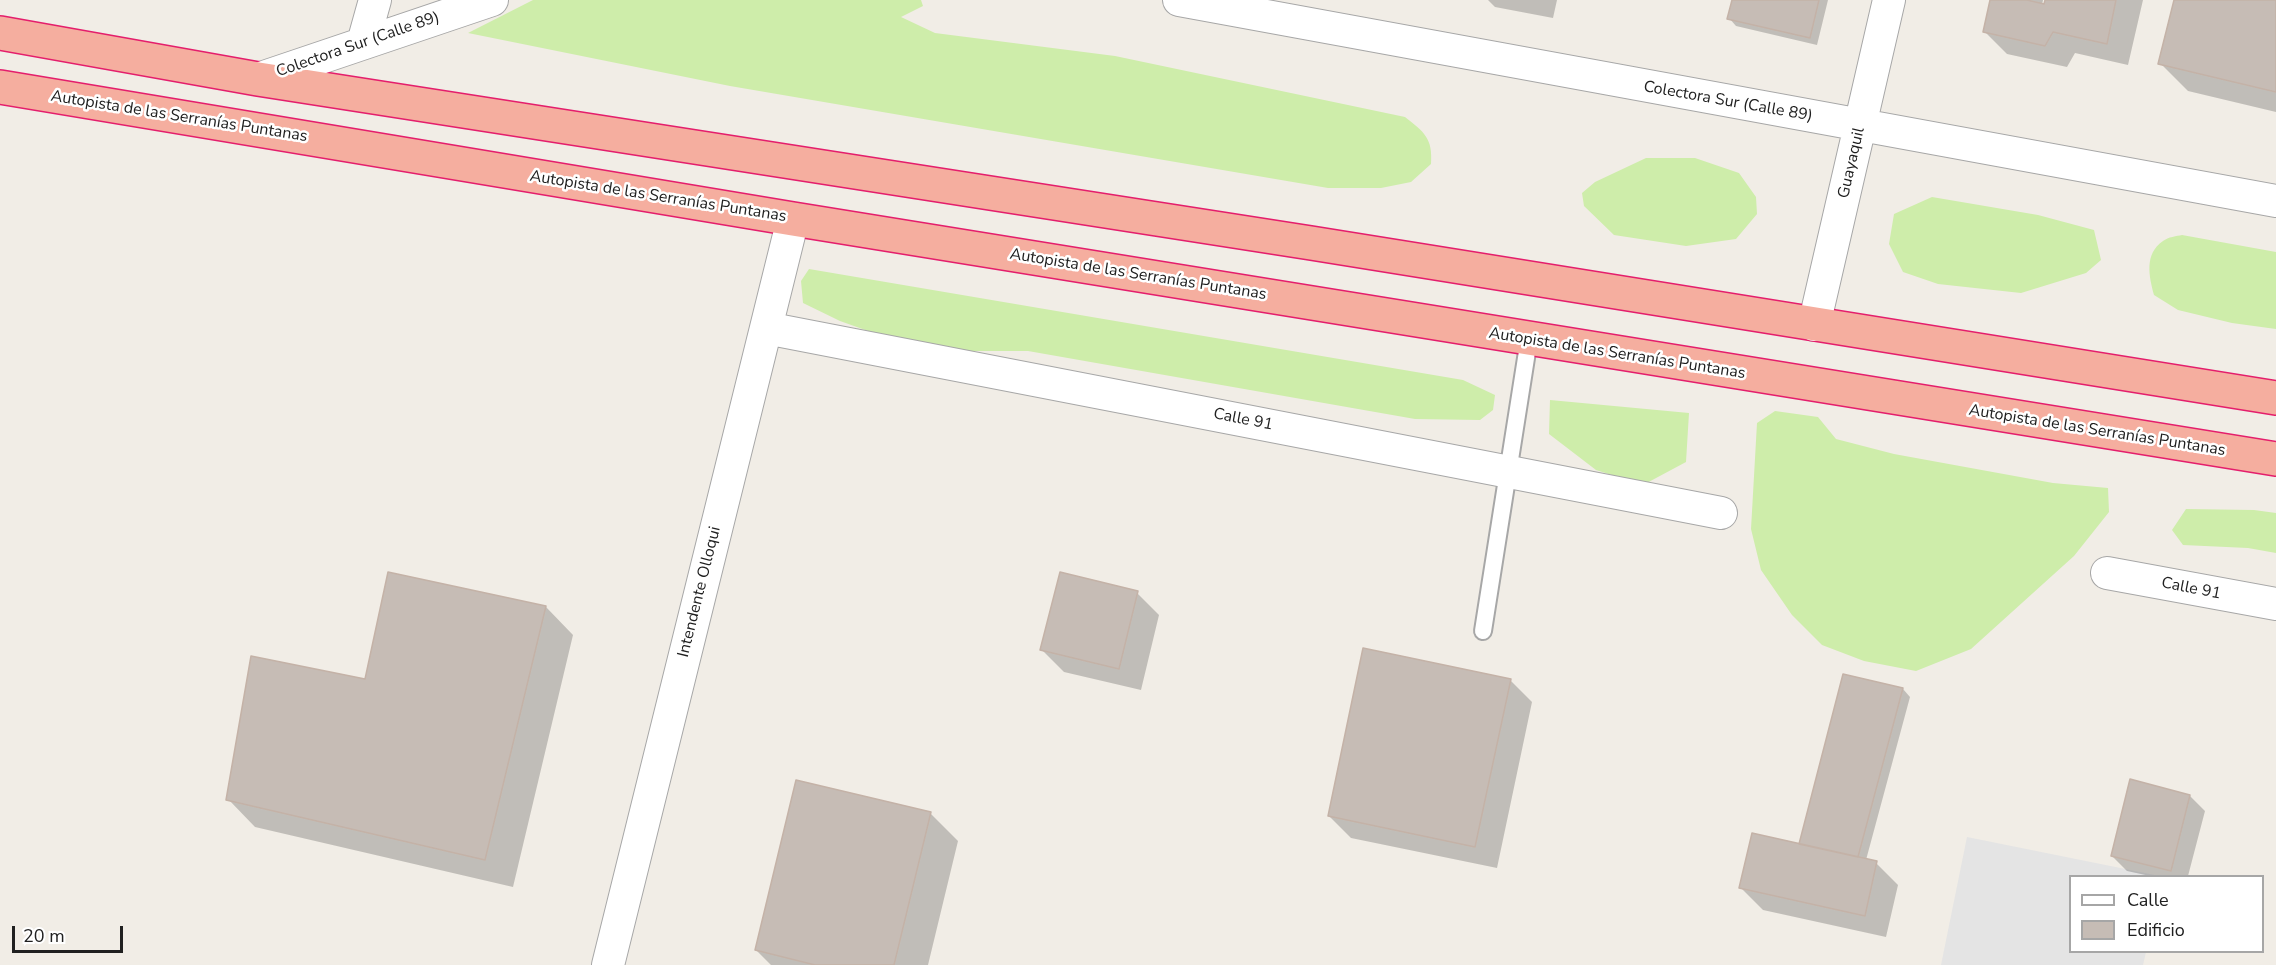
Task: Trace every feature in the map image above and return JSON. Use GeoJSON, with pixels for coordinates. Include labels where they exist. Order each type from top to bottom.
{"type":"FeatureCollection","features":[{"type":"Feature","properties":{"kind":"highway"},"geometry":{"type":"LineString","coordinates":[[0,33],[258,79],[1311,243],[2276,398]]}},
{"type":"Feature","properties":{"kind":"highway","name":"Autopista de las Serranías Puntanas"},"geometry":{"type":"LineString","coordinates":[[0,87],[793,219],[2276,459]]}},
{"type":"Feature","properties":{"kind":"street"},"geometry":{"type":"LineString","coordinates":[[363,43],[375,0]]}},
{"type":"Feature","properties":{"kind":"street","name":"Colectora Sur (Calle 89)"},"geometry":{"type":"LineString","coordinates":[[258,79],[492,0]]}},
{"type":"Feature","properties":{"kind":"street","name":"Colectora Sur (Calle 89)"},"geometry":{"type":"LineString","coordinates":[[1179,0],[1293,11],[1861,126],[2276,201]]}},
{"type":"Feature","properties":{"kind":"street","name":"Guayaquil"},"geometry":{"type":"LineString","coordinates":[[1814,325],[1889,0]]}},
{"type":"Feature","properties":{"kind":"street","name":"Intendente Olloqui"},"geometry":{"type":"LineString","coordinates":[[608,965],[793,219]]}},
{"type":"Feature","properties":{"kind":"street","name":"Calle 91"},"geometry":{"type":"LineString","coordinates":[[766,328],[1721,513]]}},
{"type":"Feature","properties":{"kind":"street","name":"Calle 91"},"geometry":{"type":"LineString","coordinates":[[2107,573],[2276,604]]}},
{"type":"Feature","properties":{"kind":"lane"},"geometry":{"type":"LineString","coordinates":[[1483,631],[1529,339]]}},
{"type":"Feature","properties":{"kind":"green space"},"geometry":{"type":"Polygon","coordinates":[[[533,0],[921,0],[923,6],[901,17],[935,33],[1115,56],[1405,117],[1426,136],[1429,142],[1431,164],[1411,182],[1381,188],[1328,188],[730,86],[468,33],[533,0]]]}},
{"type":"Feature","properties":{"kind":"green space"},"geometry":{"type":"Polygon","coordinates":[[[1646,158],[1695,158],[1739,173],[1756,197],[1757,214],[1736,239],[1686,246],[1614,235],[1584,206],[1582,193],[1595,182],[1646,158]]]}},
{"type":"Feature","properties":{"kind":"green space"},"geometry":{"type":"Polygon","coordinates":[[[1932,197],[2038,215],[2094,230],[2101,260],[2086,273],[2021,293],[1938,284],[1903,272],[1889,244],[1894,214],[1932,197]]]}},
{"type":"Feature","properties":{"kind":"green space"},"geometry":{"type":"Polygon","coordinates":[[[2182,235],[2276,252],[2276,329],[2232,323],[2178,310],[2154,295],[2150,273],[2150,259],[2153,252],[2165,240],[2182,235]]]}},
{"type":"Feature","properties":{"kind":"green space"},"geometry":{"type":"Polygon","coordinates":[[[809,269],[1463,380],[1495,395],[1493,410],[1480,420],[1415,419],[1028,351],[924,351],[840,321],[803,303],[801,281],[809,269]]]}},
{"type":"Feature","properties":{"kind":"green space"},"geometry":{"type":"Polygon","coordinates":[[[1550,400],[1689,413],[1686,462],[1643,485],[1596,470],[1549,434],[1550,400]]]}},
{"type":"Feature","properties":{"kind":"green space"},"geometry":{"type":"Polygon","coordinates":[[[1775,411],[1818,417],[1836,439],[1894,454],[2053,483],[2108,488],[2109,512],[2074,556],[1971,649],[1916,671],[1864,661],[1822,645],[1792,615],[1761,570],[1751,529],[1757,423],[1775,411]]]}},
{"type":"Feature","properties":{"kind":"green space"},"geometry":{"type":"Polygon","coordinates":[[[2186,509],[2254,510],[2276,513],[2276,553],[2248,548],[2183,545],[2172,530],[2186,509]]]}},
{"type":"Feature","properties":{"kind":"shaded area"},"geometry":{"type":"Polygon","coordinates":[[[1967,837],[2155,875],[2069,875],[2069,953],[2146,953],[2143,965],[1941,965],[1967,837]]]}},
{"type":"Feature","properties":{"kind":"building"},"geometry":{"type":"Polygon","coordinates":[[[1732,0],[1819,0],[1810,38],[1727,19],[1732,0]]]}},
{"type":"Feature","properties":{"kind":"building"},"geometry":{"type":"Polygon","coordinates":[[[1990,0],[2027,0],[2044,4],[2045,0],[2116,0],[2107,44],[2053,32],[2045,46],[1983,32],[1990,0]]]}},
{"type":"Feature","properties":{"kind":"building"},"geometry":{"type":"Polygon","coordinates":[[[2174,0],[2276,0],[2276,92],[2158,64],[2174,0]]]}},
{"type":"Feature","properties":{"kind":"building"},"geometry":{"type":"Polygon","coordinates":[[[388,572],[546,606],[485,860],[226,800],[251,656],[365,679],[388,572]]]}},
{"type":"Feature","properties":{"kind":"building"},"geometry":{"type":"Polygon","coordinates":[[[1060,572],[1138,591],[1119,669],[1040,650],[1060,572]]]}},
{"type":"Feature","properties":{"kind":"building"},"geometry":{"type":"Polygon","coordinates":[[[1363,648],[1511,679],[1475,847],[1328,816],[1363,648]]]}},
{"type":"Feature","properties":{"kind":"building"},"geometry":{"type":"Polygon","coordinates":[[[1843,674],[1903,688],[1858,857],[1799,844],[1843,674]]]}},
{"type":"Feature","properties":{"kind":"building"},"geometry":{"type":"Polygon","coordinates":[[[2130,779],[2190,795],[2171,871],[2111,856],[2130,779]]]}},
{"type":"Feature","properties":{"kind":"building"},"geometry":{"type":"Polygon","coordinates":[[[796,780],[931,812],[894,965],[815,965],[755,950],[796,780]]]}},
{"type":"Feature","properties":{"kind":"building"},"geometry":{"type":"Polygon","coordinates":[[[1752,833],[1877,861],[1865,916],[1739,888],[1752,833]]]}}]}
